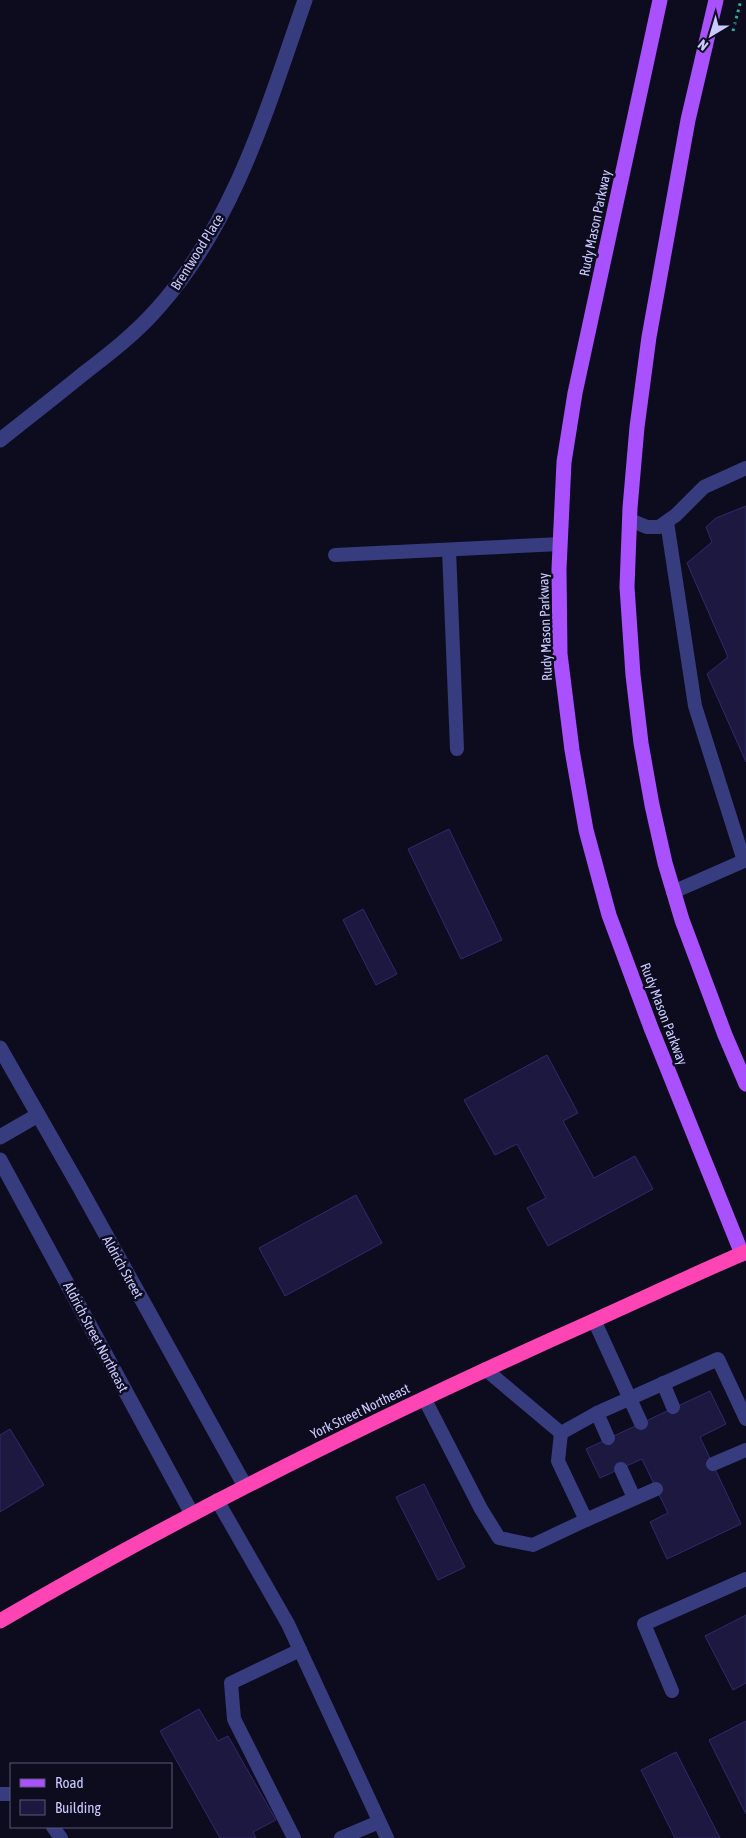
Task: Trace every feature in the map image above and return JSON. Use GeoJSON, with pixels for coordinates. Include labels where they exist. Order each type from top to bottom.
{"type":"FeatureCollection","features":[{"type":"Feature","properties":{"kind":"highway","name":"York Street Northeast"},"geometry":{"type":"LineString","coordinates":[[0,1621],[217,1500],[424,1398],[594,1320],[745,1256]]}},
{"type":"Feature","properties":{"kind":"main road","name":"Rudy Mason Parkway"},"geometry":{"type":"LineString","coordinates":[[660,0],[575,393],[564,462],[560,544],[560,654],[572,750],[586,830],[609,915],[651,1028],[745,1256]]}},
{"type":"Feature","properties":{"kind":"main road"},"geometry":{"type":"LineString","coordinates":[[716,0],[688,120],[651,327],[637,427],[627,587],[633,675],[641,743],[652,805],[673,892],[682,920],[725,1035],[746,1084]]}},
{"type":"Feature","properties":{"kind":"street","name":"Brentwood Place"},"geometry":{"type":"LineString","coordinates":[[0,440],[127,340],[178,285],[203,247],[225,208],[265,116],[305,0]]}},
{"type":"Feature","properties":{"kind":"street","name":"Aldrich Street"},"geometry":{"type":"LineString","coordinates":[[0,1048],[245,1486]]}},
{"type":"Feature","properties":{"kind":"street"},"geometry":{"type":"LineString","coordinates":[[0,1137],[38,1115]]}},
{"type":"Feature","properties":{"kind":"street","name":"Aldrich Street Northeast"},"geometry":{"type":"LineString","coordinates":[[0,1160],[192,1514]]}},
{"type":"Feature","properties":{"kind":"lane"},"geometry":{"type":"LineString","coordinates":[[630,520],[647,527],[659,527],[667,522],[704,487],[746,468]]}},
{"type":"Feature","properties":{"kind":"lane"},"geometry":{"type":"LineString","coordinates":[[667,522],[695,706],[745,860],[673,892]]}},
{"type":"Feature","properties":{"kind":"lane"},"geometry":{"type":"LineString","coordinates":[[335,555],[560,544]]}},
{"type":"Feature","properties":{"kind":"lane"},"geometry":{"type":"LineString","coordinates":[[449,550],[457,749]]}},
{"type":"Feature","properties":{"kind":"lane"},"geometry":{"type":"LineString","coordinates":[[594,1320],[641,1423]]}},
{"type":"Feature","properties":{"kind":"lane"},"geometry":{"type":"LineString","coordinates":[[561,1433],[597,1413],[718,1359],[746,1419]]}},
{"type":"Feature","properties":{"kind":"lane"},"geometry":{"type":"LineString","coordinates":[[485,1369],[561,1433]]}},
{"type":"Feature","properties":{"kind":"lane"},"geometry":{"type":"LineString","coordinates":[[663,1383],[674,1407]]}},
{"type":"Feature","properties":{"kind":"lane"},"geometry":{"type":"LineString","coordinates":[[424,1398],[481,1510],[499,1538],[533,1545],[656,1489]]}},
{"type":"Feature","properties":{"kind":"lane"},"geometry":{"type":"LineString","coordinates":[[597,1413],[608,1438]]}},
{"type":"Feature","properties":{"kind":"lane"},"geometry":{"type":"LineString","coordinates":[[561,1433],[558,1462],[586,1520]]}},
{"type":"Feature","properties":{"kind":"lane"},"geometry":{"type":"LineString","coordinates":[[713,1464],[746,1450]]}},
{"type":"Feature","properties":{"kind":"lane"},"geometry":{"type":"LineString","coordinates":[[621,1469],[634,1498]]}},
{"type":"Feature","properties":{"kind":"lane"},"geometry":{"type":"LineString","coordinates":[[217,1500],[288,1624],[387,1838]]}},
{"type":"Feature","properties":{"kind":"lane"},"geometry":{"type":"LineString","coordinates":[[672,1691],[644,1624],[746,1578]]}},
{"type":"Feature","properties":{"kind":"lane"},"geometry":{"type":"LineString","coordinates":[[294,1838],[234,1719],[231,1683],[300,1650]]}},
{"type":"Feature","properties":{"kind":"lane"},"geometry":{"type":"LineString","coordinates":[[341,1838],[380,1822]]}},
{"type":"Feature","properties":{"kind":"building"},"geometry":{"type":"Polygon","coordinates":[[[746,506],[746,762],[707,674],[728,657],[687,563],[712,542],[706,527],[716,518],[746,506]]]}},
{"type":"Feature","properties":{"kind":"building"},"geometry":{"type":"Polygon","coordinates":[[[449,829],[502,940],[461,959],[408,849],[449,829]]]}},
{"type":"Feature","properties":{"kind":"building"},"geometry":{"type":"Polygon","coordinates":[[[363,909],[397,974],[376,985],[343,920],[363,909]]]}},
{"type":"Feature","properties":{"kind":"building"},"geometry":{"type":"Polygon","coordinates":[[[547,1055],[578,1113],[563,1121],[594,1178],[635,1156],[653,1189],[548,1246],[527,1208],[546,1198],[517,1144],[495,1155],[464,1100],[547,1055]]]}},
{"type":"Feature","properties":{"kind":"building"},"geometry":{"type":"Polygon","coordinates":[[[356,1195],[382,1243],[285,1296],[259,1248],[356,1195]]]}},
{"type":"Feature","properties":{"kind":"building"},"geometry":{"type":"Polygon","coordinates":[[[710,1391],[726,1424],[700,1437],[741,1524],[667,1559],[650,1522],[668,1513],[642,1459],[600,1478],[586,1449],[710,1391]]]}},
{"type":"Feature","properties":{"kind":"building"},"geometry":{"type":"Polygon","coordinates":[[[10,1429],[44,1485],[0,1512],[0,1435],[10,1429]]]}},
{"type":"Feature","properties":{"kind":"building"},"geometry":{"type":"Polygon","coordinates":[[[424,1484],[465,1567],[438,1580],[396,1497],[424,1484]]]}},
{"type":"Feature","properties":{"kind":"building"},"geometry":{"type":"Polygon","coordinates":[[[746,1615],[746,1683],[733,1690],[705,1636],[746,1615]]]}},
{"type":"Feature","properties":{"kind":"building"},"geometry":{"type":"Polygon","coordinates":[[[199,1709],[218,1741],[228,1736],[276,1820],[253,1832],[256,1838],[220,1838],[160,1731],[199,1709]]]}},
{"type":"Feature","properties":{"kind":"building"},"geometry":{"type":"Polygon","coordinates":[[[746,1721],[746,1814],[709,1740],[746,1721]]]}},
{"type":"Feature","properties":{"kind":"building"},"geometry":{"type":"Polygon","coordinates":[[[676,1752],[720,1838],[675,1838],[641,1770],[676,1752]]]}}]}
